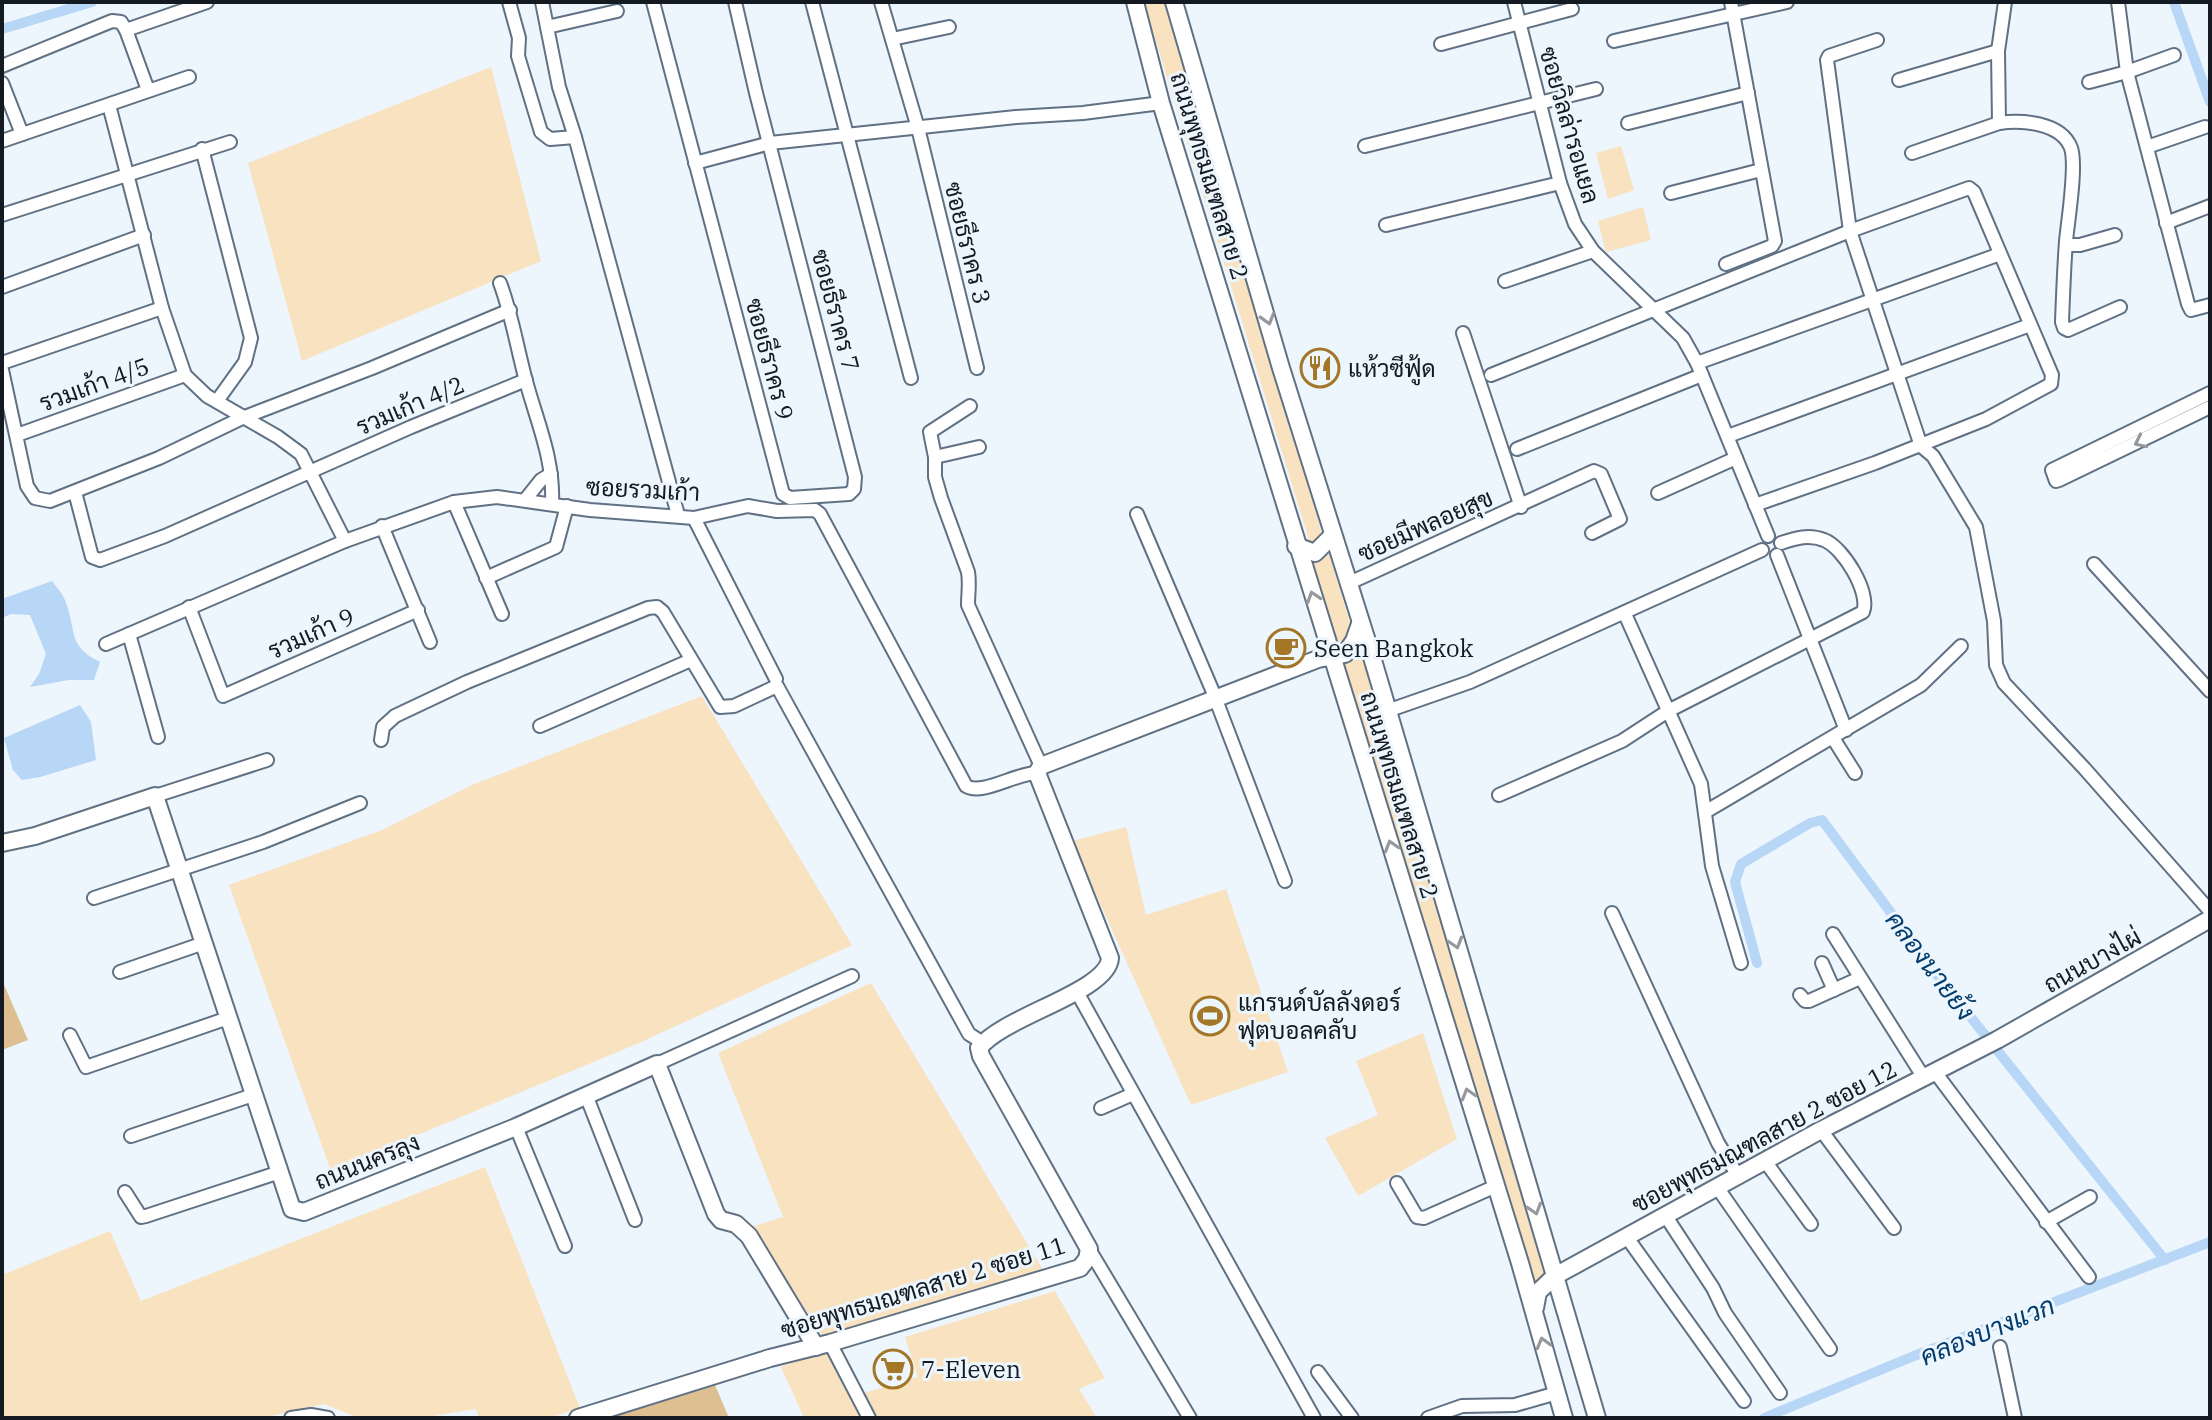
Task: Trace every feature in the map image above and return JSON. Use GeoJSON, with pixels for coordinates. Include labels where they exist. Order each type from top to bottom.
{"type":"FeatureCollection","features":[{"type":"Feature","properties":{"kind":"street"},"geometry":{"type":"LineString","coordinates":[[126,30],[207,2]]}},
{"type":"Feature","properties":{"kind":"street"},"geometry":{"type":"LineString","coordinates":[[509,2],[519,38],[518,56],[541,132],[550,139],[575,137]]}},
{"type":"Feature","properties":{"kind":"street"},"geometry":{"type":"LineString","coordinates":[[542,2],[559,87],[678,515]]}},
{"type":"Feature","properties":{"kind":"street"},"geometry":{"type":"LineString","coordinates":[[653,2],[695,163],[770,143],[1161,103]]}},
{"type":"Feature","properties":{"kind":"street","name":"ซอยธีราคร 7"},"geometry":{"type":"LineString","coordinates":[[735,2],[855,477],[854,489]]}},
{"type":"Feature","properties":{"kind":"street"},"geometry":{"type":"LineString","coordinates":[[812,2],[911,378]]}},
{"type":"Feature","properties":{"kind":"street","name":"ซอยธีราคร 3"},"geometry":{"type":"LineString","coordinates":[[881,2],[918,128],[977,368]]}},
{"type":"Feature","properties":{"kind":"street","name":"ถนนพุทธมณฑลสาย 2"},"geometry":{"type":"LineString","coordinates":[[1135,2],[1161,103],[1496,1186],[1564,1418]]}},
{"type":"Feature","properties":{"kind":"street","name":"ถนนพุทธมณฑลสาย 2"},"geometry":{"type":"LineString","coordinates":[[1174,2],[1597,1418]]}},
{"type":"Feature","properties":{"kind":"street","name":"ซอยวิลล่ารอแยล"},"geometry":{"type":"LineString","coordinates":[[1514,2],[1560,183],[1575,224],[1593,251],[1683,338],[1700,369],[1768,536]]}},
{"type":"Feature","properties":{"kind":"street"},"geometry":{"type":"LineString","coordinates":[[1614,41],[1732,8],[1787,2]]}},
{"type":"Feature","properties":{"kind":"street"},"geometry":{"type":"LineString","coordinates":[[1999,123],[1998,51],[2005,2]]}},
{"type":"Feature","properties":{"kind":"street"},"geometry":{"type":"LineString","coordinates":[[2118,2],[2127,72],[2189,308],[2196,311],[2210,305]]}},
{"type":"Feature","properties":{"kind":"street"},"geometry":{"type":"LineString","coordinates":[[1726,264],[1774,243],[1732,8]]}},
{"type":"Feature","properties":{"kind":"street"},"geometry":{"type":"LineString","coordinates":[[1441,44],[1572,9]]}},
{"type":"Feature","properties":{"kind":"street"},"geometry":{"type":"LineString","coordinates":[[547,27],[617,11]]}},
{"type":"Feature","properties":{"kind":"street"},"geometry":{"type":"LineString","coordinates":[[2,66],[112,21],[121,22],[148,90]]}},
{"type":"Feature","properties":{"kind":"street"},"geometry":{"type":"LineString","coordinates":[[892,39],[949,27]]}},
{"type":"Feature","properties":{"kind":"street"},"geometry":{"type":"LineString","coordinates":[[1877,40],[1829,56],[1827,60],[1850,231],[1921,446],[1933,456],[1976,527],[1994,621],[1996,665],[2004,683],[2210,911]]}},
{"type":"Feature","properties":{"kind":"street"},"geometry":{"type":"LineString","coordinates":[[1899,80],[1998,51]]}},
{"type":"Feature","properties":{"kind":"street"},"geometry":{"type":"LineString","coordinates":[[2089,82],[2174,55]]}},
{"type":"Feature","properties":{"kind":"street"},"geometry":{"type":"LineString","coordinates":[[2,141],[189,77]]}},
{"type":"Feature","properties":{"kind":"street"},"geometry":{"type":"LineString","coordinates":[[2,83],[22,134]]}},
{"type":"Feature","properties":{"kind":"street"},"geometry":{"type":"LineString","coordinates":[[1365,146],[1596,89]]}},
{"type":"Feature","properties":{"kind":"street"},"geometry":{"type":"LineString","coordinates":[[1628,123],[1748,93]]}},
{"type":"Feature","properties":{"kind":"street"},"geometry":{"type":"LineString","coordinates":[[109,105],[162,308],[185,375],[207,396],[296,449],[312,471],[345,541]]}},
{"type":"Feature","properties":{"kind":"street"},"geometry":{"type":"LineString","coordinates":[[1912,153],[1999,123],[2013,121],[2052,129],[2066,140],[2073,162],[2066,245],[2064,328],[2068,330],[2120,307]]}},
{"type":"Feature","properties":{"kind":"street"},"geometry":{"type":"LineString","coordinates":[[2147,147],[2205,127]]}},
{"type":"Feature","properties":{"kind":"street"},"geometry":{"type":"LineString","coordinates":[[2,215],[230,142]]}},
{"type":"Feature","properties":{"kind":"street"},"geometry":{"type":"LineString","coordinates":[[202,149],[251,338],[245,362],[217,401]]}},
{"type":"Feature","properties":{"kind":"street","name":"ซอยธีราคร 9"},"geometry":{"type":"LineString","coordinates":[[695,163],[783,494],[790,498],[849,494],[854,489]]}},
{"type":"Feature","properties":{"kind":"street"},"geometry":{"type":"LineString","coordinates":[[1671,193],[1761,170]]}},
{"type":"Feature","properties":{"kind":"street"},"geometry":{"type":"LineString","coordinates":[[1386,225],[1560,183]]}},
{"type":"Feature","properties":{"kind":"street"},"geometry":{"type":"LineString","coordinates":[[1491,375],[1850,231],[1969,188],[1974,192],[2052,375],[2048,387],[1986,419],[1921,446],[1755,505]]}},
{"type":"Feature","properties":{"kind":"street"},"geometry":{"type":"LineString","coordinates":[[2166,223],[2210,206]]}},
{"type":"Feature","properties":{"kind":"street"},"geometry":{"type":"LineString","coordinates":[[2,287],[144,235]]}},
{"type":"Feature","properties":{"kind":"street"},"geometry":{"type":"LineString","coordinates":[[2066,245],[2080,245],[2115,235]]}},
{"type":"Feature","properties":{"kind":"street"},"geometry":{"type":"LineString","coordinates":[[1505,281],[1593,251]]}},
{"type":"Feature","properties":{"kind":"street"},"geometry":{"type":"LineString","coordinates":[[1517,449],[1700,369],[1872,299],[2000,254]]}},
{"type":"Feature","properties":{"kind":"street"},"geometry":{"type":"LineString","coordinates":[[500,283],[550,457],[552,503]]}},
{"type":"Feature","properties":{"kind":"street"},"geometry":{"type":"LineString","coordinates":[[2,363],[162,308]]}},
{"type":"Feature","properties":{"kind":"street"},"geometry":{"type":"LineString","coordinates":[[2,370],[30,493],[40,500],[50,501],[159,458],[242,418],[385,363],[510,310]]}},
{"type":"Feature","properties":{"kind":"street"},"geometry":{"type":"LineString","coordinates":[[1728,436],[2030,325]]}},
{"type":"Feature","properties":{"kind":"street","name":"ซอยมีพลอยสุข"},"geometry":{"type":"LineString","coordinates":[[1463,333],[1521,507]]}},
{"type":"Feature","properties":{"kind":"street","name":"รวมเก้า 4/5"},"geometry":{"type":"LineString","coordinates":[[17,435],[185,375]]}},
{"type":"Feature","properties":{"kind":"street","name":"รวมเก้า 4/2"},"geometry":{"type":"LineString","coordinates":[[75,492],[92,557],[100,560],[165,536],[526,380]]}},
{"type":"Feature","properties":{"kind":"street"},"geometry":{"type":"LineString","coordinates":[[2091,458],[2180,415],[2210,393]]}},
{"type":"Feature","properties":{"kind":"street"},"geometry":{"type":"LineString","coordinates":[[381,740],[383,727],[395,716],[467,682],[657,607],[663,612],[720,707],[734,706],[777,686],[969,1034],[983,1043],[1005,1026],[1077,992],[1106,973],[1110,958],[1039,770],[968,605],[971,586],[968,572],[935,477],[930,432],[970,406]]}},
{"type":"Feature","properties":{"kind":"street"},"geometry":{"type":"LineString","coordinates":[[2180,415],[2210,407]]}},
{"type":"Feature","properties":{"kind":"street"},"geometry":{"type":"LineString","coordinates":[[935,457],[979,447]]}},
{"type":"Feature","properties":{"kind":"street"},"geometry":{"type":"LineString","coordinates":[[1658,493],[1736,458]]}},
{"type":"Feature","properties":{"kind":"street","name":"ซอยมีพลอยสุข"},"geometry":{"type":"LineString","coordinates":[[1347,584],[1521,507],[1591,472],[1599,472],[1620,519],[1592,533]]}},
{"type":"Feature","properties":{"kind":"street"},"geometry":{"type":"LineString","coordinates":[[525,500],[541,480],[551,474]]}},
{"type":"Feature","properties":{"kind":"street","name":"ซอยรวมเก้า"},"geometry":{"type":"LineString","coordinates":[[106,644],[345,541],[454,502],[497,497],[694,518],[748,506],[777,511],[815,510],[820,514],[966,786],[977,790],[1039,770]]}},
{"type":"Feature","properties":{"kind":"street"},"geometry":{"type":"LineString","coordinates":[[454,502],[502,614]]}},
{"type":"Feature","properties":{"kind":"street"},"geometry":{"type":"LineString","coordinates":[[486,578],[556,547],[567,506]]}},
{"type":"Feature","properties":{"kind":"street"},"geometry":{"type":"LineString","coordinates":[[1137,514],[1215,698],[1285,881]]}},
{"type":"Feature","properties":{"kind":"street"},"geometry":{"type":"LineString","coordinates":[[694,518],[776,679]]}},
{"type":"Feature","properties":{"kind":"street"},"geometry":{"type":"LineString","coordinates":[[382,526],[430,642]]}},
{"type":"Feature","properties":{"kind":"street"},"geometry":{"type":"LineString","coordinates":[[1296,546],[1315,553],[1332,536]]}},
{"type":"Feature","properties":{"kind":"street"},"geometry":{"type":"LineString","coordinates":[[1499,795],[1622,741],[1668,711],[1810,641],[1863,612],[1865,596],[1840,553],[1828,540],[1808,537],[1779,549],[1767,555],[1761,544],[1768,536],[1777,537],[1779,549],[1810,641],[1846,730]]}},
{"type":"Feature","properties":{"kind":"street"},"geometry":{"type":"LineString","coordinates":[[1387,711],[1470,682],[1762,550]]}},
{"type":"Feature","properties":{"kind":"street"},"geometry":{"type":"LineString","coordinates":[[2094,564],[2210,691]]}},
{"type":"Feature","properties":{"kind":"street"},"geometry":{"type":"LineString","coordinates":[[189,607],[229,710]]}},
{"type":"Feature","properties":{"kind":"street","name":"รวมเก้า 9"},"geometry":{"type":"LineString","coordinates":[[223,696],[418,610]]}},
{"type":"Feature","properties":{"kind":"street"},"geometry":{"type":"LineString","coordinates":[[1625,614],[1701,784],[1712,866],[1741,963]]}},
{"type":"Feature","properties":{"kind":"street"},"geometry":{"type":"LineString","coordinates":[[1039,770],[1215,698],[1331,656],[1345,654],[1360,624]]}},
{"type":"Feature","properties":{"kind":"street"},"geometry":{"type":"LineString","coordinates":[[129,634],[158,737]]}},
{"type":"Feature","properties":{"kind":"street"},"geometry":{"type":"LineString","coordinates":[[1705,812],[1921,685],[1961,646]]}},
{"type":"Feature","properties":{"kind":"street"},"geometry":{"type":"LineString","coordinates":[[540,726],[691,660]]}},
{"type":"Feature","properties":{"kind":"street"},"geometry":{"type":"LineString","coordinates":[[1833,738],[1855,773]]}},
{"type":"Feature","properties":{"kind":"street"},"geometry":{"type":"LineString","coordinates":[[2,843],[35,836],[267,760]]}},
{"type":"Feature","properties":{"kind":"street","name":"ถนนนครลุง"},"geometry":{"type":"LineString","coordinates":[[155,796],[290,1206],[296,1211],[304,1212],[516,1127],[657,1064]]}},
{"type":"Feature","properties":{"kind":"street"},"geometry":{"type":"LineString","coordinates":[[94,898],[263,842],[360,803]]}},
{"type":"Feature","properties":{"kind":"street"},"geometry":{"type":"LineString","coordinates":[[1612,913],[1718,1143],[1738,1176]]}},
{"type":"Feature","properties":{"kind":"street","name":"ถนนบางไผ่"},"geometry":{"type":"LineString","coordinates":[[1990,1044],[2210,919]]}},
{"type":"Feature","properties":{"kind":"street"},"geometry":{"type":"LineString","coordinates":[[1833,934],[1860,978],[1930,1075],[2089,1277]]}},
{"type":"Feature","properties":{"kind":"street"},"geometry":{"type":"LineString","coordinates":[[120,972],[204,943]]}},
{"type":"Feature","properties":{"kind":"street"},"geometry":{"type":"LineString","coordinates":[[1822,963],[1834,990]]}},
{"type":"Feature","properties":{"kind":"street"},"geometry":{"type":"LineString","coordinates":[[852,976],[657,1064],[716,1214],[721,1220],[736,1224],[749,1236],[869,1418]]}},
{"type":"Feature","properties":{"kind":"street"},"geometry":{"type":"LineString","coordinates":[[1800,995],[1809,1001],[1860,978]]}},
{"type":"Feature","properties":{"kind":"street"},"geometry":{"type":"LineString","coordinates":[[1077,992],[1314,1418]]}},
{"type":"Feature","properties":{"kind":"street"},"geometry":{"type":"LineString","coordinates":[[70,1035],[86,1067],[228,1018]]}},
{"type":"Feature","properties":{"kind":"street","name":"ซอยพุทธมณฑลสาย 2 ซอย 11"},"geometry":{"type":"LineString","coordinates":[[578,1418],[770,1358],[1080,1268],[1087,1259],[1089,1249],[981,1056],[979,1048],[983,1043]]}},
{"type":"Feature","properties":{"kind":"street","name":"ซอยพุทธมณฑลสาย 2 ซอย 12"},"geometry":{"type":"LineString","coordinates":[[1555,1276],[1821,1130],[1990,1044]]}},
{"type":"Feature","properties":{"kind":"street"},"geometry":{"type":"LineString","coordinates":[[1101,1108],[1133,1094]]}},
{"type":"Feature","properties":{"kind":"street"},"geometry":{"type":"LineString","coordinates":[[131,1136],[253,1095]]}},
{"type":"Feature","properties":{"kind":"street"},"geometry":{"type":"LineString","coordinates":[[586,1095],[635,1220]]}},
{"type":"Feature","properties":{"kind":"street"},"geometry":{"type":"LineString","coordinates":[[516,1127],[565,1246]]}},
{"type":"Feature","properties":{"kind":"street"},"geometry":{"type":"LineString","coordinates":[[1821,1130],[1894,1228]]}},
{"type":"Feature","properties":{"kind":"street"},"geometry":{"type":"LineString","coordinates":[[1765,1161],[1811,1224]]}},
{"type":"Feature","properties":{"kind":"street"},"geometry":{"type":"LineString","coordinates":[[125,1192],[141,1217],[280,1172]]}},
{"type":"Feature","properties":{"kind":"street"},"geometry":{"type":"LineString","coordinates":[[1397,1183],[1417,1217],[1424,1218],[1496,1186]]}},
{"type":"Feature","properties":{"kind":"street"},"geometry":{"type":"LineString","coordinates":[[1717,1187],[1830,1349]]}},
{"type":"Feature","properties":{"kind":"street"},"geometry":{"type":"LineString","coordinates":[[2046,1222],[2090,1197]]}},
{"type":"Feature","properties":{"kind":"street"},"geometry":{"type":"LineString","coordinates":[[1665,1215],[1713,1288],[1725,1313],[1780,1393]]}},
{"type":"Feature","properties":{"kind":"street"},"geometry":{"type":"LineString","coordinates":[[1626,1236],[1744,1401]]}},
{"type":"Feature","properties":{"kind":"street"},"geometry":{"type":"LineString","coordinates":[[1089,1249],[1190,1418]]}},
{"type":"Feature","properties":{"kind":"street"},"geometry":{"type":"LineString","coordinates":[[1534,1312],[1538,1292],[1555,1276]]}},
{"type":"Feature","properties":{"kind":"street"},"geometry":{"type":"LineString","coordinates":[[2000,1347],[2015,1418]]}},
{"type":"Feature","properties":{"kind":"street"},"geometry":{"type":"LineString","coordinates":[[1428,1418],[1462,1406],[1520,1403],[1556,1390],[1557,1374],[1566,1370],[1586,1382]]}},
{"type":"Feature","properties":{"kind":"street"},"geometry":{"type":"LineString","coordinates":[[1318,1372],[1352,1418]]}},
{"type":"Feature","properties":{"kind":"street"},"geometry":{"type":"LineString","coordinates":[[1520,1403],[1526,1418]]}},
{"type":"Feature","properties":{"kind":"street"},"geometry":{"type":"LineString","coordinates":[[291,1418],[311,1415],[328,1418]]}},
{"type":"Feature","properties":{"kind":"shaded area"},"geometry":{"type":"Polygon","coordinates":[[[1144,2],[1166,2],[1322,534],[1323,542],[1314,548],[1309,540],[1144,2]]]}},
{"type":"Feature","properties":{"kind":"shaded area"},"geometry":{"type":"Polygon","coordinates":[[[491,67],[541,261],[302,361],[248,163],[491,67]]]}},
{"type":"Feature","properties":{"kind":"shaded area"},"geometry":{"type":"Polygon","coordinates":[[[1621,146],[1634,190],[1608,199],[1596,153],[1621,146]]]}},
{"type":"Feature","properties":{"kind":"shaded area"},"geometry":{"type":"Polygon","coordinates":[[[1643,207],[1651,240],[1606,252],[1598,221],[1643,207]]]}},
{"type":"Feature","properties":{"kind":"shaded area"},"geometry":{"type":"Polygon","coordinates":[[[1329,554],[1353,633],[1341,648],[1335,642],[1311,563],[1329,554]]]}},
{"type":"Feature","properties":{"kind":"shaded area"},"geometry":{"type":"Polygon","coordinates":[[[1360,646],[1548,1273],[1532,1286],[1343,665],[1360,646]]]}},
{"type":"Feature","properties":{"kind":"shaded area"},"geometry":{"type":"Polygon","coordinates":[[[702,696],[852,945],[639,1043],[331,1171],[229,885],[382,830],[472,785],[702,696]]]}},
{"type":"Feature","properties":{"kind":"shaded area","name":"แกรนด์บัลลังดอร์ ฟุตบอลคลับ"},"geometry":{"type":"Polygon","coordinates":[[[1126,827],[1146,915],[1226,889],[1288,1072],[1191,1105],[1072,841],[1126,827]]]}},
{"type":"Feature","properties":{"kind":"shaded area"},"geometry":{"type":"Polygon","coordinates":[[[2,980],[28,1040],[2,1050],[2,980]]]}},
{"type":"Feature","properties":{"kind":"shaded area"},"geometry":{"type":"Polygon","coordinates":[[[871,983],[1045,1273],[823,1336],[751,1227],[783,1217],[718,1053],[871,983]]]}},
{"type":"Feature","properties":{"kind":"shaded area"},"geometry":{"type":"Polygon","coordinates":[[[1423,1033],[1457,1139],[1358,1196],[1325,1138],[1378,1115],[1356,1061],[1423,1033]]]}},
{"type":"Feature","properties":{"kind":"shaded area"},"geometry":{"type":"Polygon","coordinates":[[[485,1167],[580,1408],[549,1418],[479,1418],[476,1409],[421,1418],[359,1418],[324,1404],[262,1418],[2,1418],[2,1275],[110,1231],[141,1301],[485,1167]]]}},
{"type":"Feature","properties":{"kind":"shaded area"},"geometry":{"type":"Polygon","coordinates":[[[1055,1291],[1105,1378],[1079,1389],[1097,1418],[878,1418],[864,1393],[918,1377],[905,1337],[1055,1291]]]}},
{"type":"Feature","properties":{"kind":"shaded area"},"geometry":{"type":"Polygon","coordinates":[[[825,1350],[862,1418],[804,1418],[781,1367],[825,1350]]]}},
{"type":"Feature","properties":{"kind":"shaded area"},"geometry":{"type":"Polygon","coordinates":[[[715,1385],[729,1418],[609,1418],[715,1385]]]}},
{"type":"Feature","properties":{"kind":"water"},"geometry":{"type":"Polygon","coordinates":[[[52,581],[65,600],[78,644],[100,662],[94,680],[69,680],[30,687],[39,674],[46,654],[30,615],[11,614],[2,618],[2,599],[52,581]]]}},
{"type":"Feature","properties":{"kind":"water"},"geometry":{"type":"Polygon","coordinates":[[[80,705],[91,722],[96,760],[22,780],[13,770],[4,738],[80,705]]]}},
{"type":"Feature","properties":{"kind":"waterway"},"geometry":{"type":"LineString","coordinates":[[2,29],[92,2]]}},
{"type":"Feature","properties":{"kind":"waterway"},"geometry":{"type":"LineString","coordinates":[[2174,2],[2210,102]]}},
{"type":"Feature","properties":{"kind":"waterway","name":"คลองนายย้ง"},"geometry":{"type":"LineString","coordinates":[[1757,963],[1735,882],[1741,864],[1810,823],[1822,820],[1941,980],[2165,1260]]}},
{"type":"Feature","properties":{"kind":"waterway","name":"คลองบางแวก"},"geometry":{"type":"LineString","coordinates":[[1764,1418],[1914,1356],[2210,1242]]}},
{"type":"Feature","properties":{"kind":"place","name":"แห้วซีฟู้ด"},"geometry":{"type":"Point","coordinates":[1320,368]}},
{"type":"Feature","properties":{"kind":"place","name":"Seen Bangkok"},"geometry":{"type":"Point","coordinates":[1286,648]}},
{"type":"Feature","properties":{"kind":"place","name":"แกรนด์บัลลังดอร์ ฟุตบอลคลับ"},"geometry":{"type":"Point","coordinates":[1210,1016]}},
{"type":"Feature","properties":{"kind":"place","name":"7-Eleven"},"geometry":{"type":"Point","coordinates":[893,1369]}}]}
